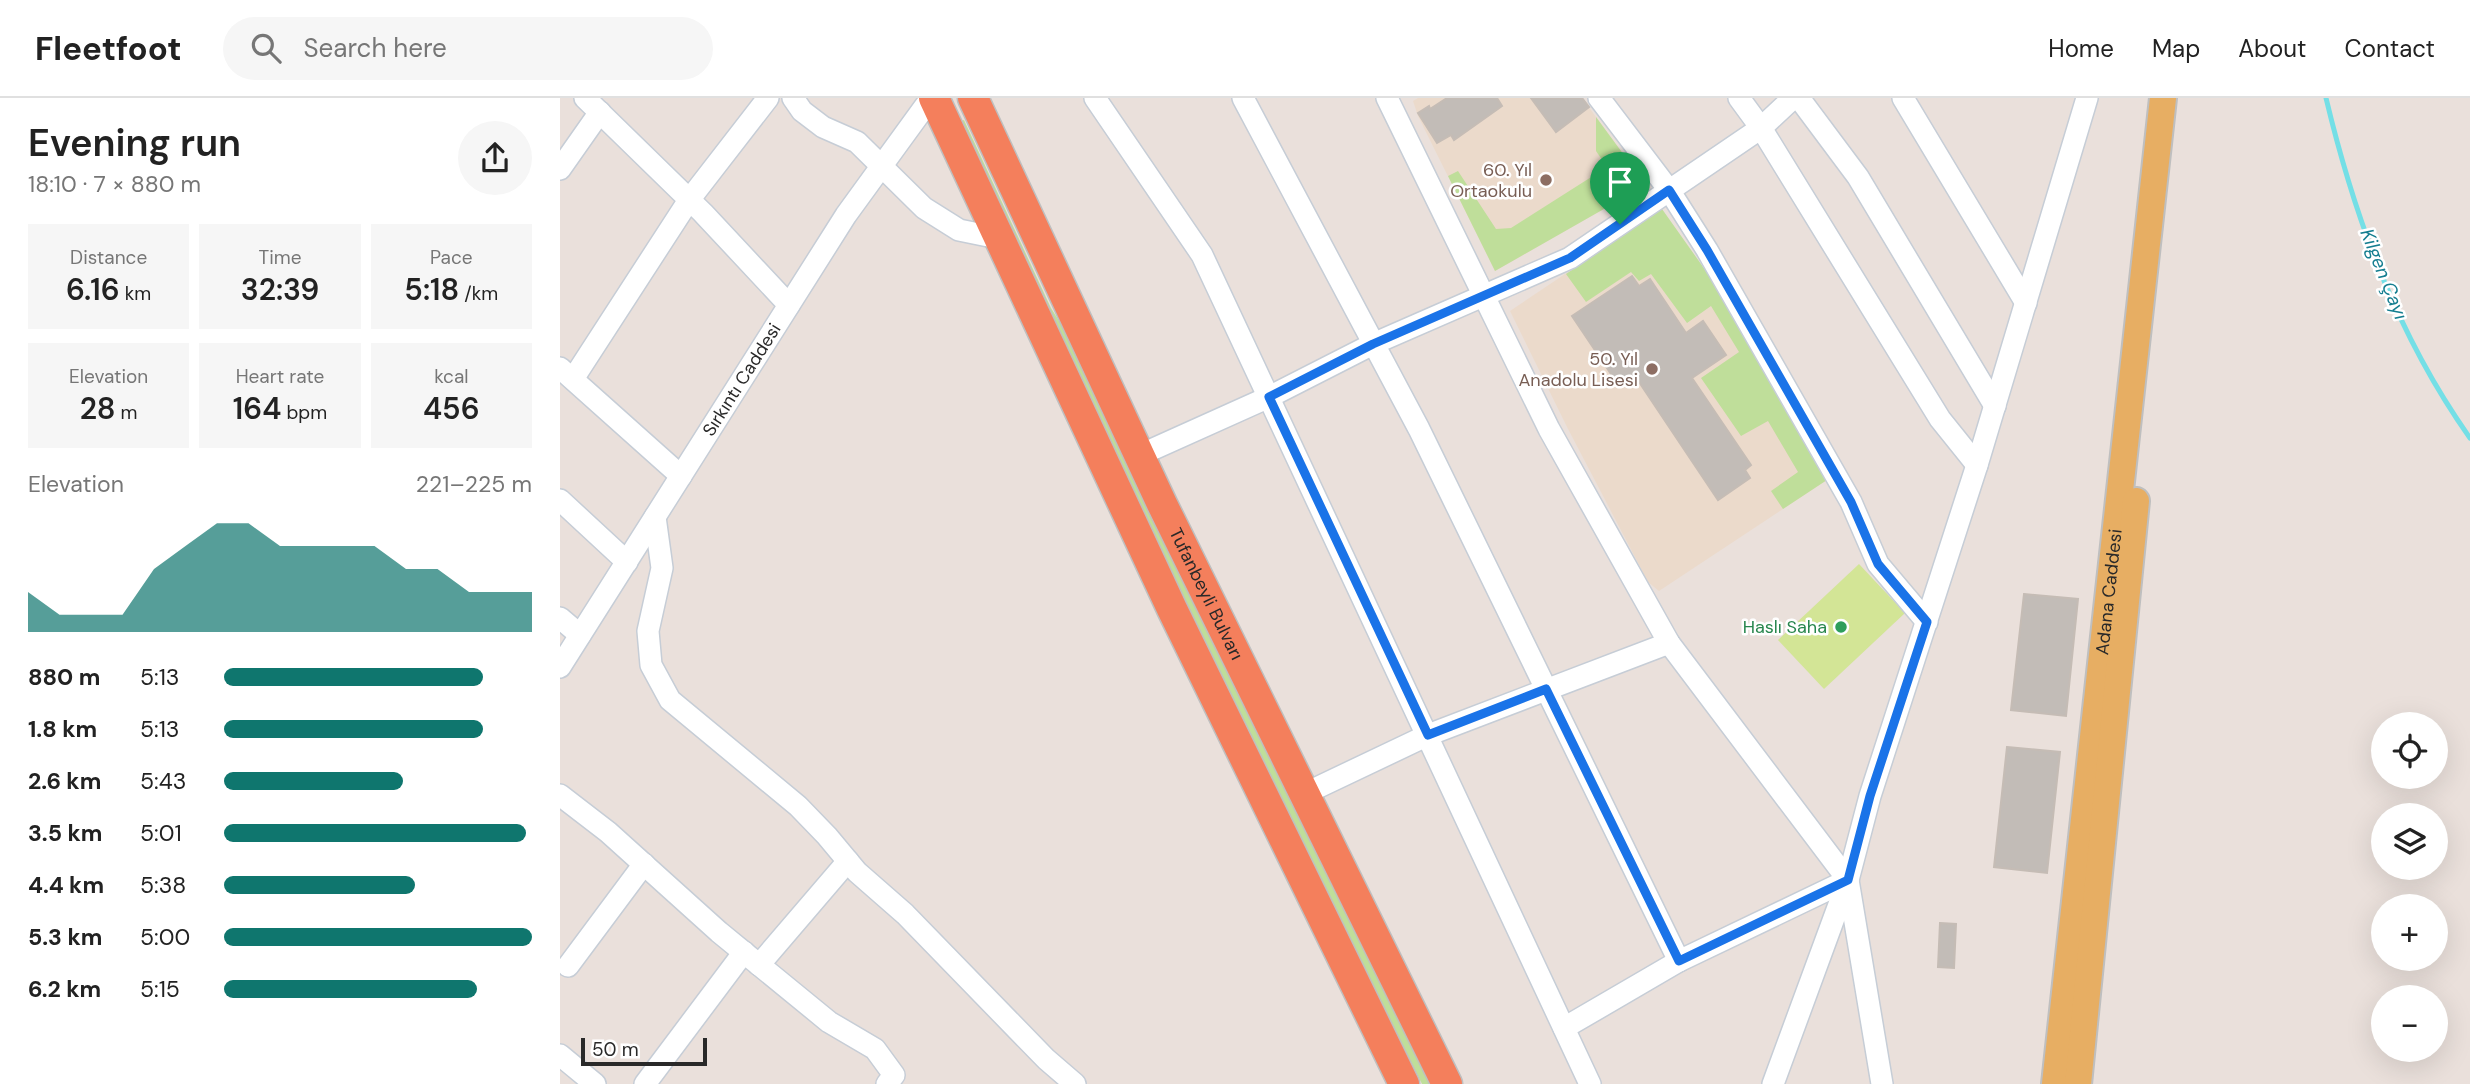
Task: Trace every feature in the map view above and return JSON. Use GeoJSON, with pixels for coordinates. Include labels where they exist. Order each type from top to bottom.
{"type":"FeatureCollection","features":[{"type":"Feature","properties":{"kind":"highway","name":"Tufanbeyli Bulvarı"},"geometry":{"type":"LineString","coordinates":[[933,98],[1172,609],[1404,1084]]}},
{"type":"Feature","properties":{"kind":"highway","name":"Tufanbeyli Bulvarı"},"geometry":{"type":"LineString","coordinates":[[973,98],[1140,455],[1447,1084]]}},
{"type":"Feature","properties":{"kind":"main road","name":"Adana Caddesi"},"geometry":{"type":"LineString","coordinates":[[2055,1084],[2163,98]]}},
{"type":"Feature","properties":{"kind":"main road"},"geometry":{"type":"LineString","coordinates":[[2078,1084],[2178,98]]}},
{"type":"Feature","properties":{"kind":"street"},"geometry":{"type":"LineString","coordinates":[[681,475],[566,373],[690,200],[768,98]]}},
{"type":"Feature","properties":{"kind":"street"},"geometry":{"type":"LineString","coordinates":[[793,98],[802,111],[823,127],[857,142],[924,208],[943,221],[959,230],[998,237]]}},
{"type":"Feature","properties":{"kind":"street","name":"Sırkıntı Caddesi"},"geometry":{"type":"LineString","coordinates":[[560,667],[846,215],[933,98]]}},
{"type":"Feature","properties":{"kind":"street"},"geometry":{"type":"LineString","coordinates":[[1095,98],[1202,255],[1590,1084]]}},
{"type":"Feature","properties":{"kind":"street"},"geometry":{"type":"LineString","coordinates":[[1243,98],[1419,429],[1679,961]]}},
{"type":"Feature","properties":{"kind":"street"},"geometry":{"type":"LineString","coordinates":[[1599,98],[1669,190],[1707,250],[1851,502],[1878,564],[1927,622]]}},
{"type":"Feature","properties":{"kind":"street"},"geometry":{"type":"LineString","coordinates":[[1739,98],[1940,419],[1977,466]]}},
{"type":"Feature","properties":{"kind":"street"},"geometry":{"type":"LineString","coordinates":[[1140,455],[1269,397],[1373,344],[1570,258],[1760,128],[1793,98]]}},
{"type":"Feature","properties":{"kind":"street"},"geometry":{"type":"LineString","coordinates":[[1798,98],[1858,177],[1995,406]]}},
{"type":"Feature","properties":{"kind":"street"},"geometry":{"type":"LineString","coordinates":[[1903,98],[2026,303]]}},
{"type":"Feature","properties":{"kind":"street"},"geometry":{"type":"LineString","coordinates":[[1773,1084],[1848,880],[1870,796],[1977,466],[2087,98]]}},
{"type":"Feature","properties":{"kind":"street"},"geometry":{"type":"LineString","coordinates":[[1395,101],[1484,296],[1549,429],[1669,643],[1848,880],[1882,1084]]}},
{"type":"Feature","properties":{"kind":"street"},"geometry":{"type":"LineString","coordinates":[[560,169],[593,105],[690,200],[789,305]]}},
{"type":"Feature","properties":{"kind":"street"},"geometry":{"type":"LineString","coordinates":[[560,500],[627,562]]}},
{"type":"Feature","properties":{"kind":"street"},"geometry":{"type":"LineString","coordinates":[[655,517],[662,568],[648,631],[651,665],[670,700],[798,806],[857,872],[905,914],[1046,1059],[1075,1084]]}},
{"type":"Feature","properties":{"kind":"street"},"geometry":{"type":"LineString","coordinates":[[560,618],[580,635]]}},
{"type":"Feature","properties":{"kind":"street"},"geometry":{"type":"LineString","coordinates":[[1304,794],[1428,735],[1669,643]]}},
{"type":"Feature","properties":{"kind":"street"},"geometry":{"type":"LineString","coordinates":[[560,795],[608,832],[751,958],[829,1022],[875,1049],[894,1075],[887,1084]]}},
{"type":"Feature","properties":{"kind":"street"},"geometry":{"type":"LineString","coordinates":[[645,1084],[751,958],[848,861]]}},
{"type":"Feature","properties":{"kind":"street"},"geometry":{"type":"LineString","coordinates":[[568,966],[644,864]]}},
{"type":"Feature","properties":{"kind":"street"},"geometry":{"type":"LineString","coordinates":[[1564,1028],[1679,961],[1848,880]]}},
{"type":"Feature","properties":{"kind":"street"},"geometry":{"type":"LineString","coordinates":[[560,1055],[595,1084]]}},
{"type":"Feature","properties":{"kind":"shaded area","name":"60. Yıl Ortaokulu"},"geometry":{"type":"Polygon","coordinates":[[[1418,98],[1582,98],[1646,185],[1495,271],[1418,116],[1413,101],[1418,98]]]}},
{"type":"Feature","properties":{"kind":"shaded area","name":"50. Yıl Anadolu Lisesi"},"geometry":{"type":"Polygon","coordinates":[[[1662,209],[1830,478],[1659,591],[1648,582],[1510,311],[1662,209]]]}},
{"type":"Feature","properties":{"kind":"green space"},"geometry":{"type":"Polygon","coordinates":[[[1596,117],[1646,185],[1495,271],[1448,176],[1458,171],[1496,229],[1511,228],[1607,167],[1596,151],[1596,117]]]}},
{"type":"Feature","properties":{"kind":"green space"},"geometry":{"type":"Polygon","coordinates":[[[964,120],[1051,308],[1074,345],[1433,1084],[1422,1084],[1226,690],[958,122],[964,120]]]}},
{"type":"Feature","properties":{"kind":"green space"},"geometry":{"type":"Polygon","coordinates":[[[1662,209],[1723,295],[1830,478],[1783,509],[1771,491],[1798,472],[1768,421],[1741,436],[1701,378],[1739,352],[1711,306],[1687,323],[1651,274],[1639,281],[1631,272],[1586,302],[1566,274],[1662,209]]]}},
{"type":"Feature","properties":{"kind":"green space","name":"Haslı Saha"},"geometry":{"type":"Polygon","coordinates":[[[1859,564],[1905,613],[1824,689],[1778,640],[1859,564]]]}},
{"type":"Feature","properties":{"kind":"building"},"geometry":{"type":"Polygon","coordinates":[[[1447,98],[1497,98],[1502,106],[1454,140],[1451,135],[1437,143],[1418,113],[1447,98]]]}},
{"type":"Feature","properties":{"kind":"building"},"geometry":{"type":"Polygon","coordinates":[[[1531,98],[1582,98],[1589,107],[1556,132],[1531,98]]]}},
{"type":"Feature","properties":{"kind":"building"},"geometry":{"type":"Polygon","coordinates":[[[1632,276],[1639,286],[1650,279],[1686,333],[1703,321],[1726,355],[1692,378],[1751,465],[1745,470],[1750,478],[1718,500],[1635,376],[1619,386],[1572,316],[1632,276]]]}},
{"type":"Feature","properties":{"kind":"building"},"geometry":{"type":"Polygon","coordinates":[[[2024,594],[2078,599],[2066,716],[2011,710],[2024,594]]]}},
{"type":"Feature","properties":{"kind":"building"},"geometry":{"type":"Polygon","coordinates":[[[2007,747],[2060,752],[2047,873],[1994,867],[2007,747]]]}},
{"type":"Feature","properties":{"kind":"building"},"geometry":{"type":"Polygon","coordinates":[[[1940,923],[1956,924],[1954,968],[1938,967],[1940,923]]]}},
{"type":"Feature","properties":{"kind":"waterway","name":"Kilgen Çayı"},"geometry":{"type":"LineString","coordinates":[[2326,98],[2350,188],[2382,275],[2421,358],[2470,438]]}},
{"type":"Feature","properties":{"kind":"place","name":"60. Yıl Ortaokulu"},"geometry":{"type":"Point","coordinates":[1546,180]}},
{"type":"Feature","properties":{"kind":"place","name":"50. Yıl Anadolu Lisesi"},"geometry":{"type":"Point","coordinates":[1652,369]}},
{"type":"Feature","properties":{"kind":"place","name":"Haslı Saha"},"geometry":{"type":"Point","coordinates":[1841,627]}},
{"type":"Feature","properties":{"kind":"route"},"geometry":{"type":"LineString","coordinates":[[1669,190],[1707,250],[1851,502],[1878,564],[1927,622],[1870,796],[1848,880],[1679,961],[1546,689],[1428,735],[1269,397],[1373,344],[1570,258],[1620,224],[1669,190]]}}]}
